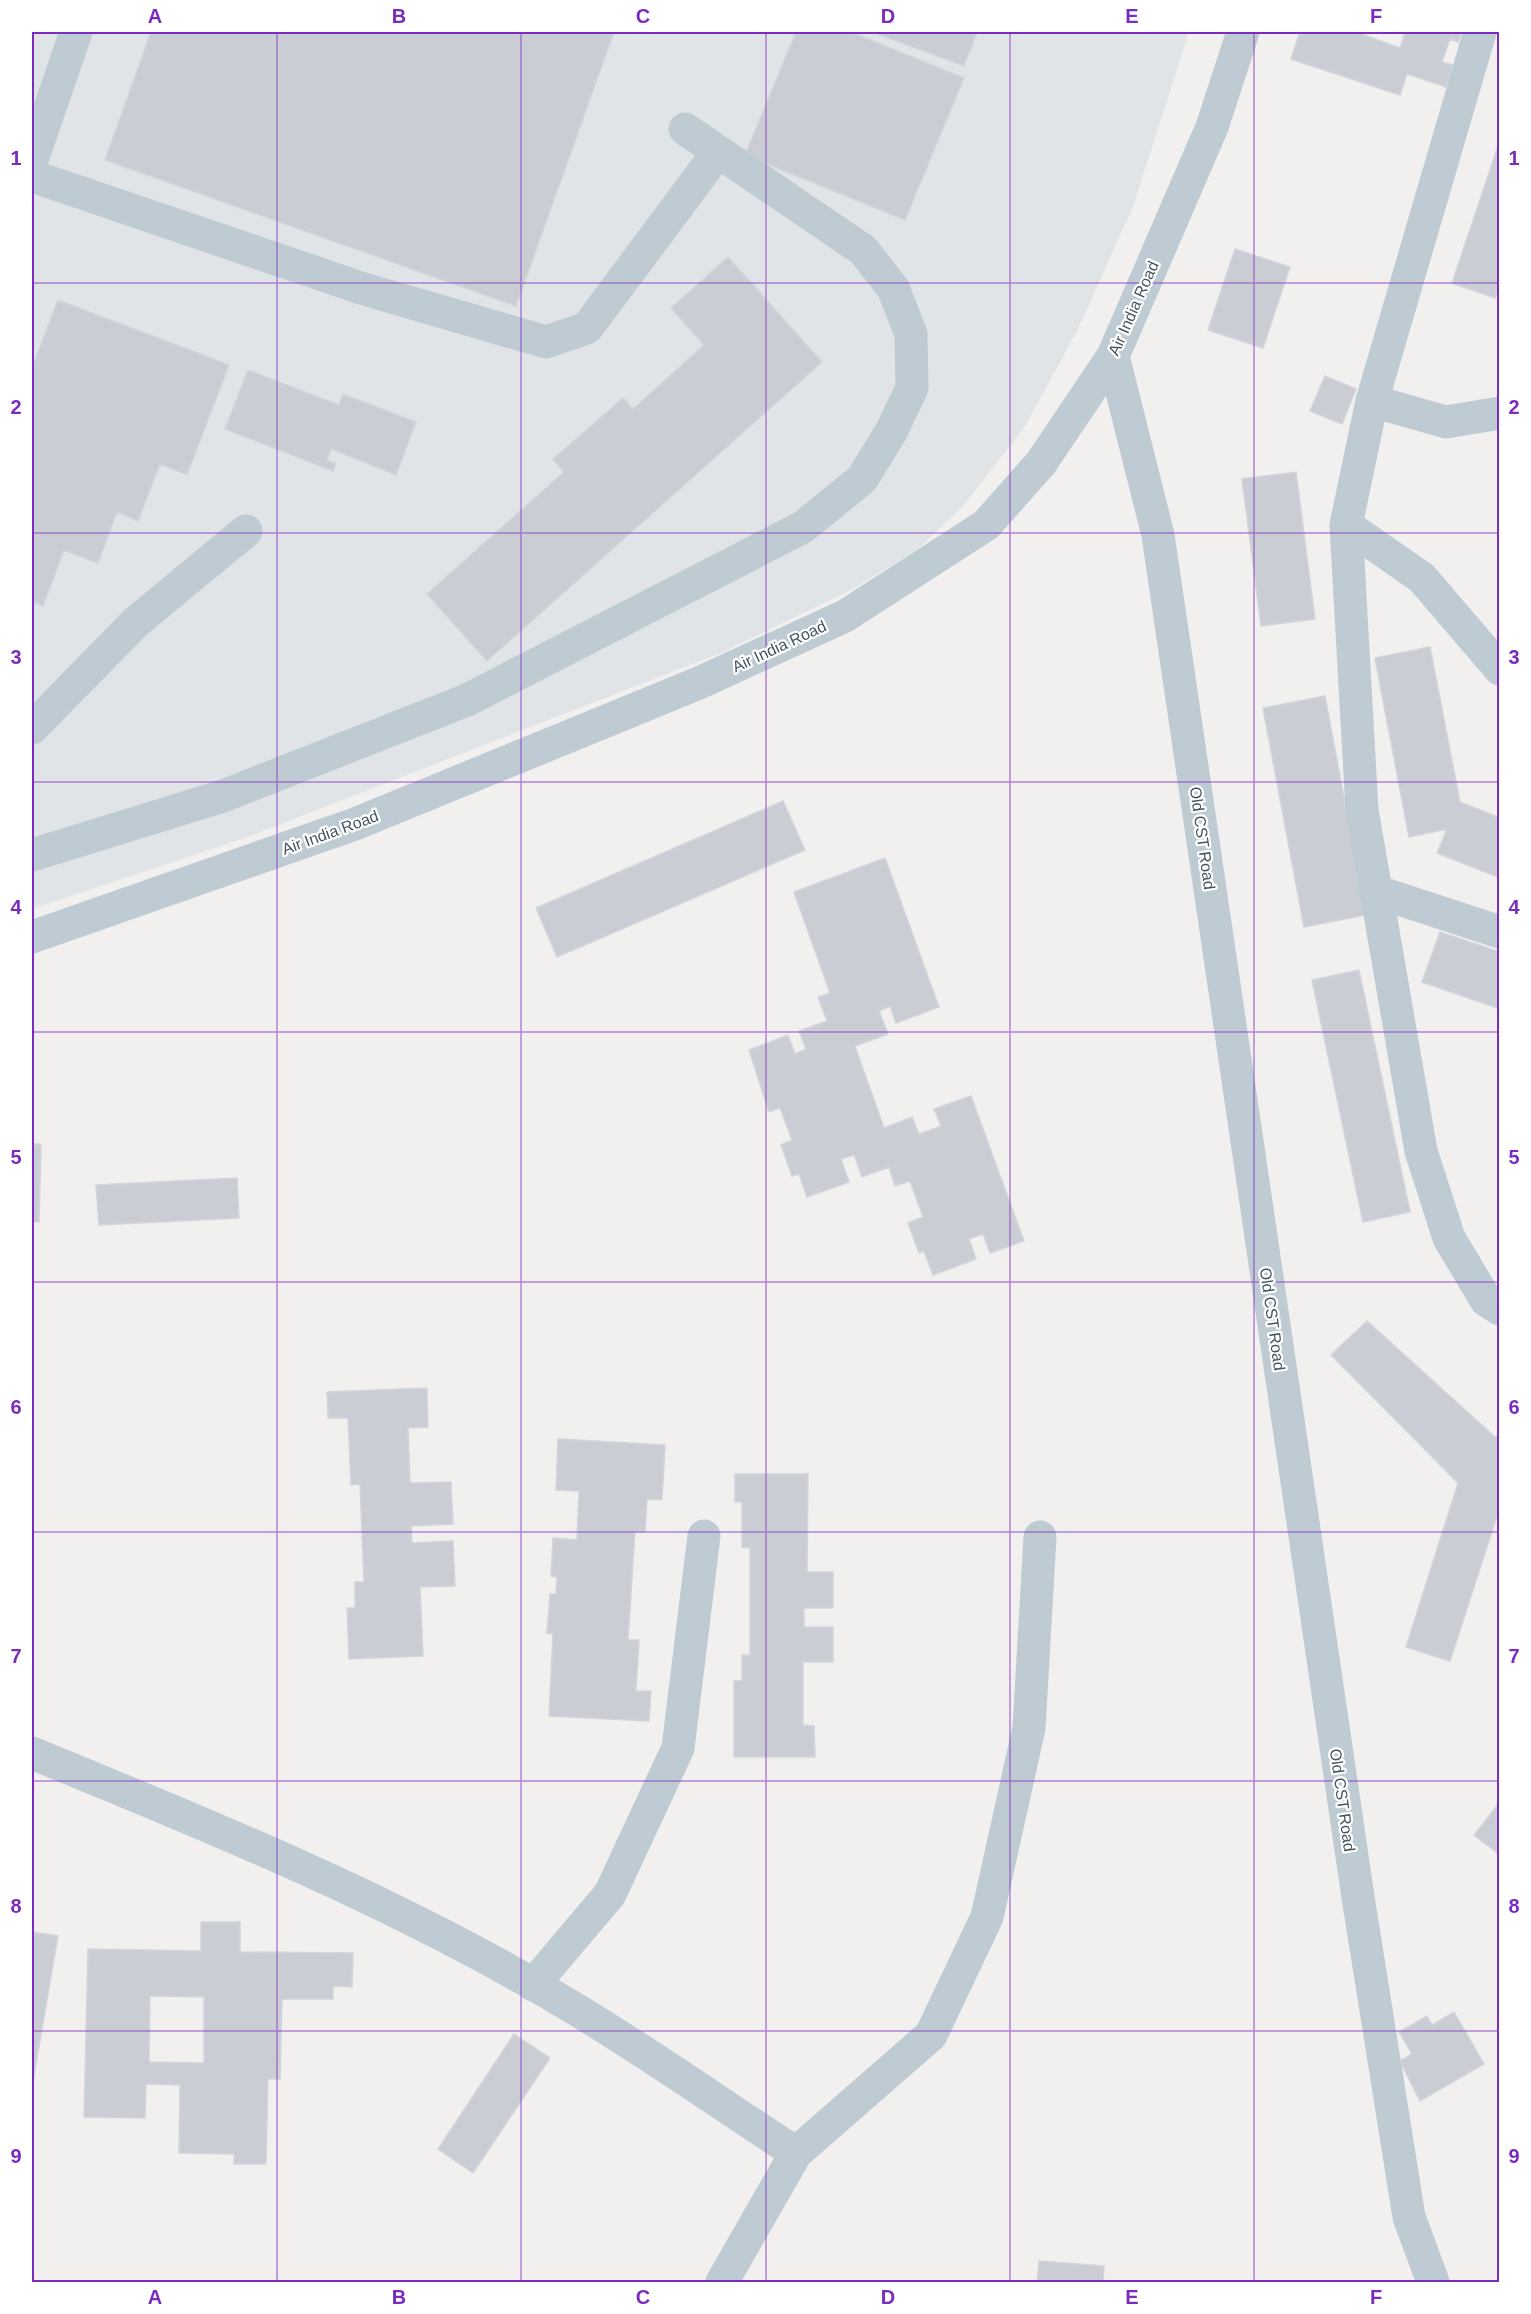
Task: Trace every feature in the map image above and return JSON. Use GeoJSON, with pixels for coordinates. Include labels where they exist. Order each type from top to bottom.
{"type":"FeatureCollection","features":[{"type":"Feature","properties":{"kind":"street"},"geometry":{"type":"LineString","coordinates":[[32,160],[76,32]]}},
{"type":"Feature","properties":{"kind":"street","name":"Air India Road"},"geometry":{"type":"LineString","coordinates":[[32,937],[355,824],[699,683],[845,616],[986,525],[1041,463],[1113,356],[1212,127],[1243,32]]}},
{"type":"Feature","properties":{"kind":"street"},"geometry":{"type":"LineString","coordinates":[[1479,32],[1372,401],[1346,525],[1362,810],[1421,1151],[1449,1238],[1486,1300],[1500,1309]]}},
{"type":"Feature","properties":{"kind":"street"},"geometry":{"type":"LineString","coordinates":[[32,855],[223,796],[467,699],[803,527],[862,479],[891,432],[912,387],[911,334],[893,288],[863,250],[685,129]]}},
{"type":"Feature","properties":{"kind":"street"},"geometry":{"type":"LineString","coordinates":[[32,176],[364,289],[546,342],[587,328],[718,152]]}},
{"type":"Feature","properties":{"kind":"street","name":"Old CST Road"},"geometry":{"type":"LineString","coordinates":[[1113,356],[1158,535],[1358,1897],[1409,2217],[1433,2283]]}},
{"type":"Feature","properties":{"kind":"street"},"geometry":{"type":"LineString","coordinates":[[1372,401],[1446,422],[1500,413]]}},
{"type":"Feature","properties":{"kind":"street"},"geometry":{"type":"LineString","coordinates":[[1346,525],[1422,578],[1500,669]]}},
{"type":"Feature","properties":{"kind":"street"},"geometry":{"type":"LineString","coordinates":[[32,728],[136,622],[246,531]]}},
{"type":"Feature","properties":{"kind":"street"},"geometry":{"type":"LineString","coordinates":[[1375,891],[1500,932]]}},
{"type":"Feature","properties":{"kind":"street"},"geometry":{"type":"LineString","coordinates":[[533,1985],[610,1894],[678,1748],[704,1536]]}},
{"type":"Feature","properties":{"kind":"street"},"geometry":{"type":"LineString","coordinates":[[722,2283],[796,2153],[931,2035],[987,1917],[1029,1728],[1040,1537]]}},
{"type":"Feature","properties":{"kind":"street"},"geometry":{"type":"LineString","coordinates":[[32,1753],[221,1830],[431,1929],[572,2007],[796,2153]]}},
{"type":"Feature","properties":{"kind":"shaded area"},"geometry":{"type":"Polygon","coordinates":[[[32,32],[1189,32],[1133,207],[1077,331],[1024,428],[963,506],[919,548],[855,588],[723,652],[253,835],[32,909],[32,32]]]}},
{"type":"Feature","properties":{"kind":"building"},"geometry":{"type":"Polygon","coordinates":[[[151,32],[614,32],[516,306],[105,160],[151,32]]]}},
{"type":"Feature","properties":{"kind":"building"},"geometry":{"type":"Polygon","coordinates":[[[796,32],[851,32],[964,78],[905,220],[745,155],[796,32]]]}},
{"type":"Feature","properties":{"kind":"building"},"geometry":{"type":"Polygon","coordinates":[[[872,32],[977,32],[964,66],[872,32]]]}},
{"type":"Feature","properties":{"kind":"building"},"geometry":{"type":"Polygon","coordinates":[[[1300,32],[1365,32],[1364,35],[1400,48],[1405,32],[1462,32],[1458,42],[1450,39],[1442,62],[1453,65],[1446,87],[1407,74],[1400,95],[1291,59],[1300,32]]]}},
{"type":"Feature","properties":{"kind":"building"},"geometry":{"type":"Polygon","coordinates":[[[1500,140],[1500,283],[1495,298],[1452,283],[1500,140]]]}},
{"type":"Feature","properties":{"kind":"building"},"geometry":{"type":"Polygon","coordinates":[[[1235,249],[1290,267],[1263,348],[1208,330],[1235,249]]]}},
{"type":"Feature","properties":{"kind":"building"},"geometry":{"type":"Polygon","coordinates":[[[728,257],[822,362],[487,661],[427,594],[564,472],[553,459],[623,398],[633,409],[704,345],[671,308],[728,257]]]}},
{"type":"Feature","properties":{"kind":"building"},"geometry":{"type":"Polygon","coordinates":[[[58,300],[229,365],[187,475],[160,464],[138,521],[117,512],[98,563],[64,550],[43,606],[32,602],[32,368],[58,300]]]}},
{"type":"Feature","properties":{"kind":"building"},"geometry":{"type":"Polygon","coordinates":[[[248,370],[339,405],[343,394],[416,422],[396,475],[331,449],[327,460],[336,464],[333,471],[225,429],[248,370]]]}},
{"type":"Feature","properties":{"kind":"building"},"geometry":{"type":"Polygon","coordinates":[[[1325,376],[1356,389],[1342,424],[1310,411],[1325,376]]]}},
{"type":"Feature","properties":{"kind":"building"},"geometry":{"type":"Polygon","coordinates":[[[1296,472],[1315,619],[1261,626],[1242,479],[1296,472]]]}},
{"type":"Feature","properties":{"kind":"building"},"geometry":{"type":"Polygon","coordinates":[[[1430,647],[1460,802],[1500,818],[1500,878],[1437,853],[1447,829],[1409,837],[1375,658],[1430,647]]]}},
{"type":"Feature","properties":{"kind":"building"},"geometry":{"type":"Polygon","coordinates":[[[1325,696],[1366,915],[1304,927],[1263,708],[1325,696]]]}},
{"type":"Feature","properties":{"kind":"building"},"geometry":{"type":"Polygon","coordinates":[[[783,801],[805,850],[557,957],[536,908],[783,801]]]}},
{"type":"Feature","properties":{"kind":"building"},"geometry":{"type":"Polygon","coordinates":[[[885,858],[939,1007],[896,1023],[890,1006],[879,1011],[888,1034],[855,1046],[884,1128],[912,1117],[919,1134],[941,1126],[934,1109],[971,1096],[1024,1241],[990,1253],[983,1234],[969,1239],[976,1259],[933,1275],[924,1251],[919,1253],[908,1223],[923,1217],[910,1181],[895,1186],[889,1167],[862,1177],[854,1155],[841,1159],[849,1182],[807,1197],[799,1174],[792,1176],[781,1145],[792,1140],[780,1108],[769,1112],[749,1050],[788,1035],[795,1054],[806,1049],[799,1031],[827,1021],[818,997],[830,993],[794,892],[885,858]]]}},
{"type":"Feature","properties":{"kind":"building"},"geometry":{"type":"Polygon","coordinates":[[[1440,932],[1500,952],[1500,1009],[1422,982],[1440,932]]]}},
{"type":"Feature","properties":{"kind":"building"},"geometry":{"type":"Polygon","coordinates":[[[1359,970],[1410,1212],[1363,1222],[1312,980],[1359,970]]]}},
{"type":"Feature","properties":{"kind":"building"},"geometry":{"type":"Polygon","coordinates":[[[32,1144],[41,1144],[39,1222],[32,1222],[32,1144]]]}},
{"type":"Feature","properties":{"kind":"building"},"geometry":{"type":"Polygon","coordinates":[[[237,1178],[239,1218],[99,1225],[96,1185],[237,1178]]]}},
{"type":"Feature","properties":{"kind":"building"},"geometry":{"type":"Polygon","coordinates":[[[1367,1321],[1495,1437],[1500,1436],[1500,1507],[1450,1661],[1406,1647],[1458,1483],[1331,1355],[1367,1321]]]}},
{"type":"Feature","properties":{"kind":"building"},"geometry":{"type":"Polygon","coordinates":[[[427,1388],[428,1427],[408,1428],[410,1483],[451,1482],[453,1524],[411,1526],[412,1543],[453,1541],[455,1586],[420,1587],[423,1656],[349,1659],[347,1608],[355,1608],[355,1582],[364,1582],[360,1484],[351,1485],[348,1418],[328,1418],[327,1392],[427,1388]]]}},
{"type":"Feature","properties":{"kind":"building"},"geometry":{"type":"Polygon","coordinates":[[[558,1439],[665,1445],[662,1500],[647,1499],[645,1532],[635,1531],[628,1640],[639,1640],[636,1691],[651,1691],[649,1721],[549,1716],[553,1634],[547,1633],[550,1594],[556,1594],[557,1577],[551,1576],[553,1538],[577,1540],[579,1491],[556,1490],[558,1439]]]}},
{"type":"Feature","properties":{"kind":"building"},"geometry":{"type":"Polygon","coordinates":[[[735,1474],[808,1474],[807,1572],[833,1572],[833,1608],[804,1608],[804,1627],[833,1627],[833,1662],[803,1662],[803,1725],[814,1726],[815,1757],[734,1757],[734,1681],[742,1681],[742,1655],[750,1655],[750,1548],[742,1547],[742,1502],[735,1502],[735,1474]]]}},
{"type":"Feature","properties":{"kind":"building"},"geometry":{"type":"Polygon","coordinates":[[[1500,1802],[1500,1855],[1474,1835],[1500,1802]]]}},
{"type":"Feature","properties":{"kind":"building"},"geometry":{"type":"Polygon","coordinates":[[[201,1922],[240,1922],[240,1952],[353,1953],[352,1987],[333,1986],[333,1999],[282,1999],[280,2079],[268,2079],[266,2164],[234,2164],[234,2154],[179,2153],[180,2085],[146,2084],[145,2118],[84,2117],[88,1949],[201,1951],[201,1922]],[[150,1996],[149,2062],[204,2063],[204,1997],[150,1996]]]}},
{"type":"Feature","properties":{"kind":"building"},"geometry":{"type":"Polygon","coordinates":[[[32,1932],[58,1936],[32,2087],[32,1932]]]}},
{"type":"Feature","properties":{"kind":"building"},"geometry":{"type":"Polygon","coordinates":[[[1454,2012],[1484,2064],[1420,2101],[1400,2061],[1412,2054],[1399,2032],[1427,2016],[1432,2025],[1454,2012]]]}},
{"type":"Feature","properties":{"kind":"building"},"geometry":{"type":"Polygon","coordinates":[[[514,2034],[550,2058],[473,2173],[438,2149],[514,2034]]]}},
{"type":"Feature","properties":{"kind":"building"},"geometry":{"type":"Polygon","coordinates":[[[1039,2261],[1104,2266],[1103,2282],[1037,2282],[1039,2261]]]}}]}
